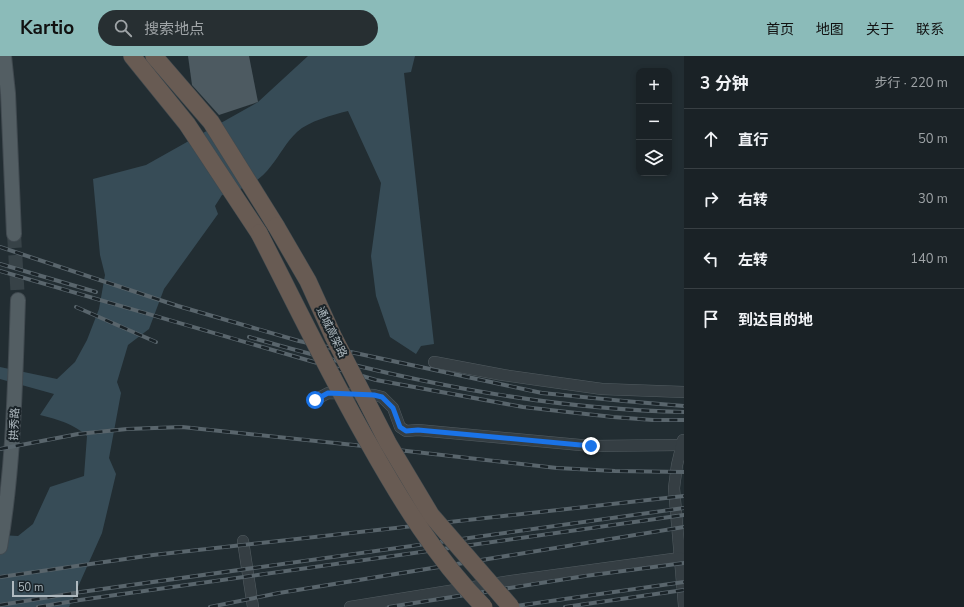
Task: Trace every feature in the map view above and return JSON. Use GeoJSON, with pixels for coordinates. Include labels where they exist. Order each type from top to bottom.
{"type":"FeatureCollection","features":[{"type":"Feature","properties":{"kind":"highway","name":"通城高架路"},"geometry":{"type":"LineString","coordinates":[[132,56],[187,124],[259,233],[341,394],[394,489],[442,559],[484,607]]}},
{"type":"Feature","properties":{"kind":"highway","name":"通城高架路"},"geometry":{"type":"LineString","coordinates":[[154,56],[211,122],[276,226],[308,281],[333,336],[388,443],[431,515],[511,607]]}},
{"type":"Feature","properties":{"kind":"main road"},"geometry":{"type":"LineString","coordinates":[[4,56],[8,93],[14,234]]}},
{"type":"Feature","properties":{"kind":"main road","name":"拱秀路"},"geometry":{"type":"LineString","coordinates":[[0,547],[4,525],[14,429],[18,300]]}},
{"type":"Feature","properties":{"kind":"street"},"geometry":{"type":"LineString","coordinates":[[434,362],[503,375],[602,389],[684,392]]}},
{"type":"Feature","properties":{"kind":"street"},"geometry":{"type":"LineString","coordinates":[[315,400],[328,393],[374,395],[382,397],[393,408],[400,427],[406,431],[418,430],[591,446],[683,442],[674,488],[684,606]]}},
{"type":"Feature","properties":{"kind":"street"},"geometry":{"type":"LineString","coordinates":[[243,541],[252,607]]}},
{"type":"Feature","properties":{"kind":"street"},"geometry":{"type":"LineString","coordinates":[[350,607],[511,581],[680,558]]}},
{"type":"Feature","properties":{"kind":"water"},"geometry":{"type":"Polygon","coordinates":[[[308,56],[415,56],[411,72],[404,73],[434,344],[421,346],[416,354],[390,337],[376,296],[371,256],[381,183],[348,111],[314,122],[302,128],[286,144],[271,166],[261,177],[243,188],[222,195],[215,206],[218,214],[164,289],[149,329],[128,345],[117,382],[121,393],[109,458],[116,474],[102,533],[69,607],[0,607],[0,535],[18,536],[33,524],[50,487],[84,476],[87,436],[71,425],[40,415],[54,394],[0,379],[0,367],[57,379],[75,362],[87,340],[99,309],[105,275],[100,255],[93,179],[146,165],[258,102],[308,56]]]}},
{"type":"Feature","properties":{"kind":"building"},"geometry":{"type":"Polygon","coordinates":[[[188,56],[249,56],[258,102],[219,115],[192,85],[188,56]]]}},
{"type":"Feature","properties":{"kind":"tunnel"},"geometry":{"type":"LineString","coordinates":[[14,234],[18,300]]}},
{"type":"Feature","properties":{"kind":"railway"},"geometry":{"type":"LineString","coordinates":[[0,247],[178,306],[299,341],[542,393],[684,406]]}},
{"type":"Feature","properties":{"kind":"railway"},"geometry":{"type":"LineString","coordinates":[[0,264],[96,292]]}},
{"type":"Feature","properties":{"kind":"railway"},"geometry":{"type":"LineString","coordinates":[[0,271],[376,380],[523,407],[613,417],[653,420],[684,420]]}},
{"type":"Feature","properties":{"kind":"railway"},"geometry":{"type":"LineString","coordinates":[[76,307],[156,342]]}},
{"type":"Feature","properties":{"kind":"railway"},"geometry":{"type":"LineString","coordinates":[[249,337],[356,366],[464,389],[574,405],[629,410],[684,412]]}},
{"type":"Feature","properties":{"kind":"railway"},"geometry":{"type":"LineString","coordinates":[[0,449],[78,434],[127,429],[182,427],[557,468],[684,472]]}},
{"type":"Feature","properties":{"kind":"railway"},"geometry":{"type":"LineString","coordinates":[[0,577],[153,555],[684,496]]}},
{"type":"Feature","properties":{"kind":"railway"},"geometry":{"type":"LineString","coordinates":[[0,605],[81,592],[684,508]]}},
{"type":"Feature","properties":{"kind":"railway"},"geometry":{"type":"LineString","coordinates":[[38,607],[684,515]]}},
{"type":"Feature","properties":{"kind":"railway"},"geometry":{"type":"LineString","coordinates":[[210,607],[279,593],[684,527]]}},
{"type":"Feature","properties":{"kind":"railway"},"geometry":{"type":"LineString","coordinates":[[389,607],[585,576],[684,563]]}},
{"type":"Feature","properties":{"kind":"railway"},"geometry":{"type":"LineString","coordinates":[[509,607],[684,582]]}},
{"type":"Feature","properties":{"kind":"railway"},"geometry":{"type":"LineString","coordinates":[[565,607],[684,590]]}},
{"type":"Feature","properties":{"kind":"route"},"geometry":{"type":"LineString","coordinates":[[315,400],[328,393],[374,395],[382,397],[393,408],[400,427],[406,431],[418,430],[591,446]]}}]}
